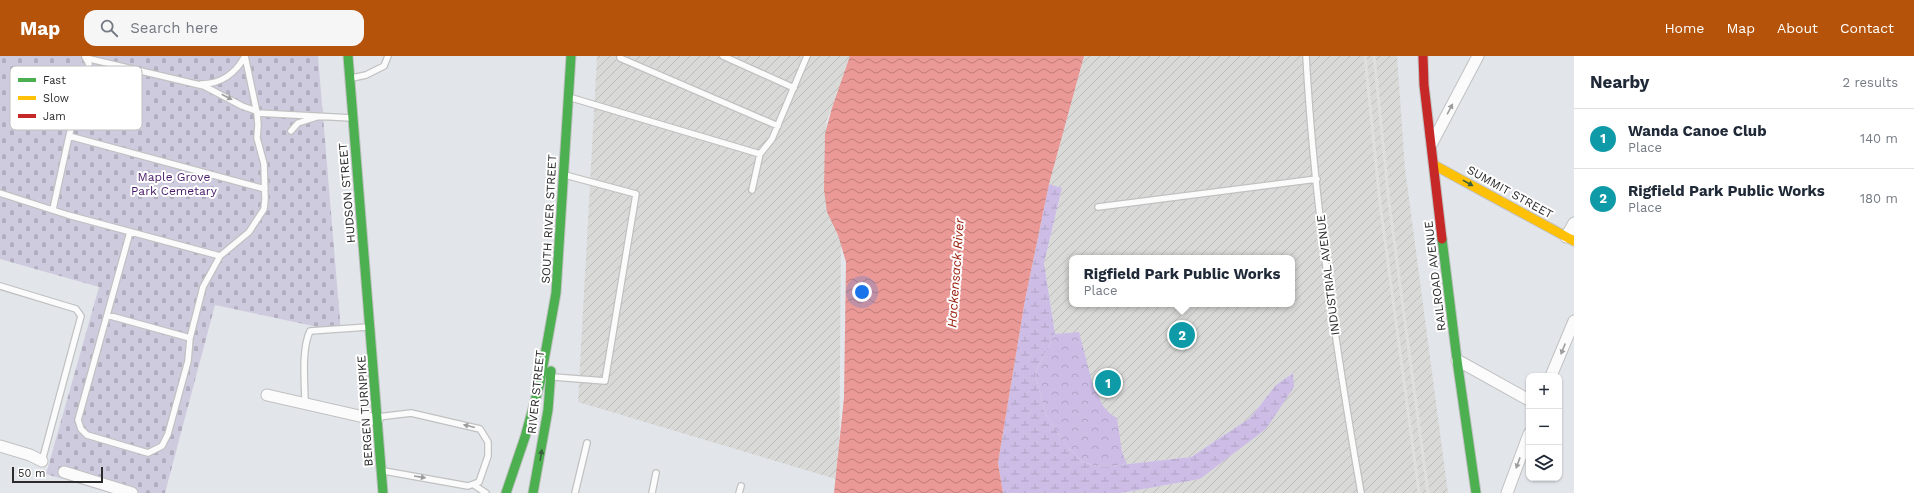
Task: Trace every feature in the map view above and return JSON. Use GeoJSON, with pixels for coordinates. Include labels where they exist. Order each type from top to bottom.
{"type":"FeatureCollection","features":[{"type":"Feature","properties":{"kind":"main road","name":"HUDSON STREET"},"geometry":{"type":"LineString","coordinates":[[348,56],[371,327]]}},
{"type":"Feature","properties":{"kind":"main road","name":"SOUTH RIVER STREET"},"geometry":{"type":"LineString","coordinates":[[540,383],[556,293],[571,56]]}},
{"type":"Feature","properties":{"kind":"main road","name":"RAILROAD AVENUE"},"geometry":{"type":"LineString","coordinates":[[1421,61],[1457,360],[1476,493]]}},
{"type":"Feature","properties":{"kind":"main road","name":"SUMMIT STREET"},"geometry":{"type":"LineString","coordinates":[[1434,165],[1570,239]]}},
{"type":"Feature","properties":{"kind":"main road","name":"RIVER STREET"},"geometry":{"type":"LineString","coordinates":[[533,493],[548,410],[556,293]]}},
{"type":"Feature","properties":{"kind":"main road","name":"BERGEN TURNPIKE"},"geometry":{"type":"LineString","coordinates":[[371,327],[383,493]]}},
{"type":"Feature","properties":{"kind":"main road","name":"RIVER STREET"},"geometry":{"type":"LineString","coordinates":[[506,493],[525,437],[540,383]]}},
{"type":"Feature","properties":{"kind":"street"},"geometry":{"type":"LineString","coordinates":[[1432,143],[1478,56]]}},
{"type":"Feature","properties":{"kind":"street"},"geometry":{"type":"LineString","coordinates":[[1570,239],[1574,223]]}},
{"type":"Feature","properties":{"kind":"street"},"geometry":{"type":"LineString","coordinates":[[1553,373],[1574,321]]}},
{"type":"Feature","properties":{"kind":"street"},"geometry":{"type":"LineString","coordinates":[[1457,360],[1526,398]]}},
{"type":"Feature","properties":{"kind":"street"},"geometry":{"type":"LineString","coordinates":[[267,395],[377,419]]}},
{"type":"Feature","properties":{"kind":"street"},"geometry":{"type":"LineString","coordinates":[[1507,493],[1526,442]]}},
{"type":"Feature","properties":{"kind":"street"},"geometry":{"type":"LineString","coordinates":[[0,446],[30,455],[42,461]]}},
{"type":"Feature","properties":{"kind":"street"},"geometry":{"type":"LineString","coordinates":[[64,472],[132,493]]}},
{"type":"Feature","properties":{"kind":"lane"},"geometry":{"type":"LineString","coordinates":[[197,84],[206,84],[226,78],[239,67],[245,56]]}},
{"type":"Feature","properties":{"kind":"lane"},"geometry":{"type":"LineString","coordinates":[[130,232],[79,415],[79,424],[86,435],[148,453],[162,446],[167,438],[188,361],[190,338],[203,287],[220,256],[249,232],[258,221],[264,209],[264,164],[257,138],[256,112],[245,56]]}},
{"type":"Feature","properties":{"kind":"lane"},"geometry":{"type":"LineString","coordinates":[[350,79],[366,75],[384,66],[388,56]]}},
{"type":"Feature","properties":{"kind":"lane"},"geometry":{"type":"LineString","coordinates":[[620,56],[620,58],[778,126]]}},
{"type":"Feature","properties":{"kind":"lane"},"geometry":{"type":"LineString","coordinates":[[723,56],[794,88]]}},
{"type":"Feature","properties":{"kind":"lane"},"geometry":{"type":"LineString","coordinates":[[752,190],[760,154],[772,139],[807,56]]}},
{"type":"Feature","properties":{"kind":"lane","name":"INDUSTRIAL AVENUE"},"geometry":{"type":"LineString","coordinates":[[1306,56],[1316,179],[1337,349],[1361,493]]}},
{"type":"Feature","properties":{"kind":"lane"},"geometry":{"type":"LineString","coordinates":[[85,57],[122,66]]}},
{"type":"Feature","properties":{"kind":"lane"},"geometry":{"type":"LineString","coordinates":[[85,57],[89,64],[88,66]]}},
{"type":"Feature","properties":{"kind":"lane"},"geometry":{"type":"LineString","coordinates":[[142,71],[197,84],[256,112],[353,118]]}},
{"type":"Feature","properties":{"kind":"lane"},"geometry":{"type":"LineString","coordinates":[[568,97],[760,154]]}},
{"type":"Feature","properties":{"kind":"lane"},"geometry":{"type":"LineString","coordinates":[[291,131],[298,124],[321,116]]}},
{"type":"Feature","properties":{"kind":"lane"},"geometry":{"type":"LineString","coordinates":[[53,209],[71,130]]}},
{"type":"Feature","properties":{"kind":"lane"},"geometry":{"type":"LineString","coordinates":[[69,136],[265,189]]}},
{"type":"Feature","properties":{"kind":"lane"},"geometry":{"type":"LineString","coordinates":[[550,377],[605,381],[636,194],[563,175]]}},
{"type":"Feature","properties":{"kind":"lane"},"geometry":{"type":"LineString","coordinates":[[1098,207],[1316,179]]}},
{"type":"Feature","properties":{"kind":"lane"},"geometry":{"type":"LineString","coordinates":[[0,193],[68,215],[220,256]]}},
{"type":"Feature","properties":{"kind":"lane"},"geometry":{"type":"LineString","coordinates":[[0,286],[76,309],[81,316],[42,461]]}},
{"type":"Feature","properties":{"kind":"lane"},"geometry":{"type":"LineString","coordinates":[[107,316],[190,338]]}},
{"type":"Feature","properties":{"kind":"lane"},"geometry":{"type":"LineString","coordinates":[[305,404],[307,338],[310,331],[371,327]]}},
{"type":"Feature","properties":{"kind":"lane"},"geometry":{"type":"LineString","coordinates":[[377,419],[411,413],[480,429],[488,442],[488,456],[479,482],[474,485],[468,486],[381,470]]}},
{"type":"Feature","properties":{"kind":"lane"},"geometry":{"type":"LineString","coordinates":[[575,493],[587,443]]}},
{"type":"Feature","properties":{"kind":"lane"},"geometry":{"type":"LineString","coordinates":[[652,493],[656,473]]}},
{"type":"Feature","properties":{"kind":"lane"},"geometry":{"type":"LineString","coordinates":[[474,485],[486,493]]}},
{"type":"Feature","properties":{"kind":"lane"},"geometry":{"type":"LineString","coordinates":[[739,493],[741,486]]}},
{"type":"Feature","properties":{"kind":"shaded area"},"geometry":{"type":"Polygon","coordinates":[[[597,56],[854,56],[826,122],[841,240],[839,480],[578,402],[597,56]]]}},
{"type":"Feature","properties":{"kind":"shaded area"},"geometry":{"type":"Polygon","coordinates":[[[1084,56],[1397,56],[1405,168],[1448,493],[1121,493],[1200,479],[1293,373],[1276,385],[1250,418],[1191,457],[1101,467],[1065,443],[1055,334],[1044,263],[1062,188],[1049,184],[1084,56]]]}},
{"type":"Feature","properties":{"kind":"green space","name":"Maple Grove Park Cemetary"},"geometry":{"type":"Polygon","coordinates":[[[0,56],[318,56],[341,332],[215,305],[165,493],[110,493],[46,474],[99,287],[0,259],[0,56]]]}},
{"type":"Feature","properties":{"kind":"green space"},"geometry":{"type":"Polygon","coordinates":[[[1049,184],[1062,188],[1044,263],[1055,334],[1035,373],[1045,413],[1065,443],[1082,462],[1101,467],[1191,457],[1250,418],[1276,385],[1293,373],[1294,387],[1266,429],[1200,479],[1121,493],[1003,493],[998,463],[1025,300],[1049,184]]]}},
{"type":"Feature","properties":{"kind":"green space"},"geometry":{"type":"Polygon","coordinates":[[[1079,332],[1094,389],[1096,388],[1099,398],[1106,409],[1117,418],[1122,452],[1127,464],[1101,467],[1082,462],[1065,443],[1045,413],[1035,373],[1055,334],[1079,332]]]}},
{"type":"Feature","properties":{"kind":"water","name":"Hackensack River"},"geometry":{"type":"Polygon","coordinates":[[[850,56],[1084,56],[1049,184],[1025,300],[998,463],[1003,493],[834,493],[844,398],[846,262],[838,235],[827,212],[824,190],[825,134],[832,108],[850,56]]]}},
{"type":"Feature","properties":{"kind":"railway"},"geometry":{"type":"LineString","coordinates":[[1365,56],[1380,203],[1419,493]]}},
{"type":"Feature","properties":{"kind":"railway"},"geometry":{"type":"LineString","coordinates":[[1374,56],[1389,202],[1428,493]]}},
{"type":"Feature","properties":{"kind":"traffic: fast"},"geometry":{"type":"LineString","coordinates":[[348,56],[383,493]]}},
{"type":"Feature","properties":{"kind":"traffic: fast"},"geometry":{"type":"LineString","coordinates":[[506,493],[525,437],[540,383],[556,293],[571,56]]}},
{"type":"Feature","properties":{"kind":"traffic: fast"},"geometry":{"type":"LineString","coordinates":[[1442,239],[1476,493]]}},
{"type":"Feature","properties":{"kind":"traffic: fast"},"geometry":{"type":"LineString","coordinates":[[533,493],[548,410],[551,371]]}},
{"type":"Feature","properties":{"kind":"traffic: slow"},"geometry":{"type":"LineString","coordinates":[[1434,165],[1574,241]]}},
{"type":"Feature","properties":{"kind":"traffic: jam"},"geometry":{"type":"LineString","coordinates":[[1423,56],[1424,85],[1442,239]]}},
{"type":"Feature","properties":{"kind":"place","name":"Rigfield Park Public Works"},"geometry":{"type":"Point","coordinates":[1182,335]}},
{"type":"Feature","properties":{"kind":"place","name":"Wanda Canoe Club"},"geometry":{"type":"Point","coordinates":[1108,383]}}]}
